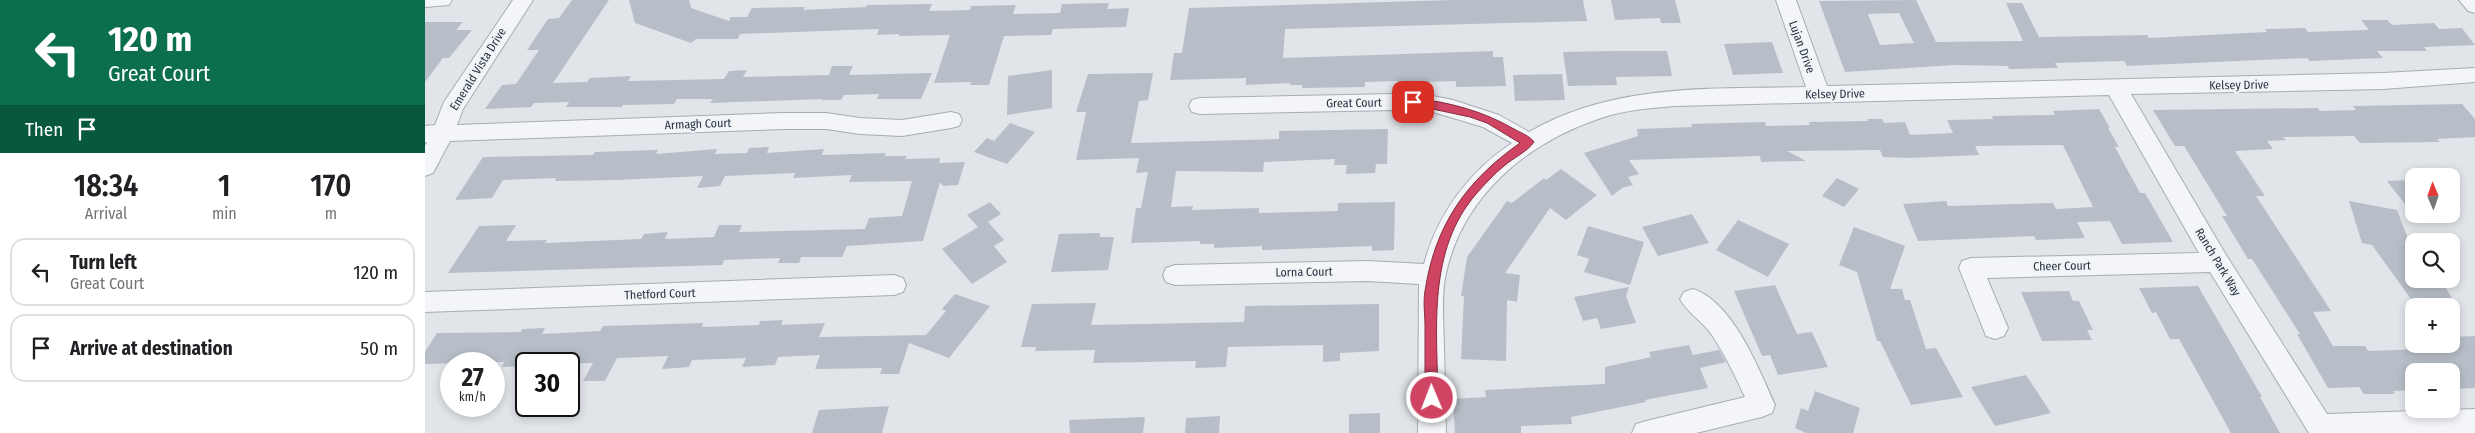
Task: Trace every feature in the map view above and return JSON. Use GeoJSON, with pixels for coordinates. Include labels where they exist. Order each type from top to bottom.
{"type":"FeatureCollection","features":[{"type":"Feature","properties":{"kind":"street"},"geometry":{"type":"LineString","coordinates":[[425,0],[442,0]]}},
{"type":"Feature","properties":{"kind":"street","name":"Emerald Vista Drive"},"geometry":{"type":"LineString","coordinates":[[425,167],[434,134],[523,0]]}},
{"type":"Feature","properties":{"kind":"street","name":"Lujan Drive"},"geometry":{"type":"LineString","coordinates":[[1786,0],[1819,94]]}},
{"type":"Feature","properties":{"kind":"street"},"geometry":{"type":"LineString","coordinates":[[2469,0],[2475,6]]}},
{"type":"Feature","properties":{"kind":"street","name":"Kelsey Drive"},"geometry":{"type":"LineString","coordinates":[[1432,433],[1431,292],[1433,275],[1443,239],[1461,205],[1486,176],[1528,142],[1561,125],[1595,112],[1640,102],[1688,96],[2383,82],[2434,76],[2475,75]]}},
{"type":"Feature","properties":{"kind":"street","name":"Ranch Park Way"},"geometry":{"type":"LineString","coordinates":[[2116,88],[2217,262],[2322,430]]}},
{"type":"Feature","properties":{"kind":"street","name":"Great Court"},"geometry":{"type":"LineString","coordinates":[[1200,106],[1394,102],[1433,104],[1453,108],[1491,121],[1528,142]]}},
{"type":"Feature","properties":{"kind":"street","name":"Armagh Court"},"geometry":{"type":"LineString","coordinates":[[434,134],[783,121],[827,121],[867,127],[902,128],[951,120]]}},
{"type":"Feature","properties":{"kind":"street","name":"Cheer Court"},"geometry":{"type":"LineString","coordinates":[[1995,328],[1971,268],[2217,262]]}},
{"type":"Feature","properties":{"kind":"street","name":"Lorna Court"},"geometry":{"type":"LineString","coordinates":[[1175,275],[1367,271],[1433,275]]}},
{"type":"Feature","properties":{"kind":"street","name":"Thetford Court"},"geometry":{"type":"LineString","coordinates":[[425,302],[894,285]]}},
{"type":"Feature","properties":{"kind":"street"},"geometry":{"type":"LineString","coordinates":[[1646,433],[1762,405],[1721,324],[1693,299]]}},
{"type":"Feature","properties":{"kind":"street"},"geometry":{"type":"LineString","coordinates":[[2322,430],[2475,420]]}},
{"type":"Feature","properties":{"kind":"building"},"geometry":{"type":"Polygon","coordinates":[[[572,0],[609,0],[553,83],[587,82],[590,78],[631,76],[628,81],[724,79],[729,71],[747,70],[743,77],[829,75],[832,66],[853,66],[849,75],[932,73],[921,99],[877,99],[879,94],[844,95],[841,100],[710,103],[713,99],[677,99],[674,104],[623,105],[622,107],[566,107],[569,102],[534,103],[531,107],[485,109],[502,85],[516,84],[539,50],[527,50],[548,19],[559,18],[572,0]]]}},
{"type":"Feature","properties":{"kind":"building"},"geometry":{"type":"Polygon","coordinates":[[[629,0],[689,0],[691,8],[729,21],[731,17],[747,17],[752,8],[805,7],[803,10],[866,7],[867,5],[932,4],[929,11],[970,10],[971,6],[1016,5],[1013,14],[1060,13],[1062,4],[1109,3],[1107,9],[1129,8],[1126,27],[1053,29],[1051,35],[1004,36],[989,85],[970,85],[971,82],[934,83],[950,35],[877,35],[879,29],[740,34],[738,39],[696,39],[691,43],[635,23],[629,0]]]}},
{"type":"Feature","properties":{"kind":"building"},"geometry":{"type":"Polygon","coordinates":[[[1453,0],[1583,0],[1587,21],[1285,29],[1283,58],[1493,51],[1493,57],[1503,57],[1506,86],[1456,87],[1456,81],[1398,83],[1398,81],[1365,82],[1365,87],[1302,88],[1302,85],[1290,85],[1290,83],[1246,85],[1246,78],[1170,80],[1174,53],[1182,53],[1189,8],[1453,0]]]}},
{"type":"Feature","properties":{"kind":"building"},"geometry":{"type":"Polygon","coordinates":[[[1611,0],[1675,0],[1681,23],[1661,23],[1660,18],[1615,20],[1611,0]]]}},
{"type":"Feature","properties":{"kind":"building"},"geometry":{"type":"Polygon","coordinates":[[[1916,0],[1936,42],[2023,41],[2006,3],[2022,3],[2039,37],[2147,35],[2149,38],[2267,32],[2265,29],[2305,28],[2308,32],[2369,30],[2361,20],[2387,20],[2392,25],[2434,23],[2439,29],[2462,28],[2475,45],[2424,47],[2427,51],[2377,51],[2383,58],[2310,61],[2307,58],[2127,66],[2124,61],[2055,63],[2058,68],[2009,69],[2008,66],[1954,65],[1845,72],[1819,1],[1916,0]],[[1899,13],[1868,14],[1880,45],[1914,43],[1899,13]]]}},
{"type":"Feature","properties":{"kind":"building"},"geometry":{"type":"Polygon","coordinates":[[[425,22],[463,22],[456,30],[472,30],[449,58],[443,58],[425,82],[425,22]]]}},
{"type":"Feature","properties":{"kind":"building"},"geometry":{"type":"Polygon","coordinates":[[[1772,42],[1783,73],[1733,75],[1724,44],[1772,42]]]}},
{"type":"Feature","properties":{"kind":"building"},"geometry":{"type":"Polygon","coordinates":[[[1667,51],[1672,76],[1616,77],[1617,85],[1568,86],[1563,52],[1667,51]]]}},
{"type":"Feature","properties":{"kind":"building"},"geometry":{"type":"Polygon","coordinates":[[[1052,70],[1052,108],[1007,115],[1008,76],[1052,70]]]}},
{"type":"Feature","properties":{"kind":"building"},"geometry":{"type":"Polygon","coordinates":[[[1153,73],[1148,100],[1139,101],[1131,143],[1279,139],[1279,131],[1388,129],[1387,164],[1376,164],[1375,173],[1346,174],[1347,165],[1334,165],[1335,159],[1264,162],[1263,172],[1176,171],[1171,207],[1193,206],[1192,210],[1259,208],[1259,213],[1338,211],[1338,203],[1395,202],[1394,250],[1372,251],[1372,246],[1262,250],[1262,246],[1214,248],[1214,244],[1200,244],[1200,241],[1131,243],[1136,208],[1141,208],[1148,172],[1136,173],[1139,158],[1076,160],[1086,112],[1076,112],[1088,74],[1153,73]]]}},
{"type":"Feature","properties":{"kind":"building"},"geometry":{"type":"Polygon","coordinates":[[[1562,74],[1565,100],[1515,101],[1513,75],[1562,74]]]}},
{"type":"Feature","properties":{"kind":"building"},"geometry":{"type":"Polygon","coordinates":[[[2462,104],[2475,119],[2475,137],[2437,139],[2440,142],[2360,143],[2354,136],[2283,137],[2286,140],[2267,141],[2273,149],[2235,151],[2265,196],[2256,196],[2331,311],[2313,312],[2333,346],[2365,346],[2368,351],[2405,350],[2405,353],[2460,353],[2460,337],[2475,336],[2475,388],[2460,389],[2460,363],[2405,363],[2405,390],[2393,391],[2395,394],[2364,394],[2359,387],[2328,388],[2297,334],[2300,334],[2252,259],[2248,259],[2222,216],[2227,216],[2184,146],[2175,146],[2153,110],[2318,108],[2320,111],[2356,110],[2353,106],[2462,104]]]}},
{"type":"Feature","properties":{"kind":"building"},"geometry":{"type":"Polygon","coordinates":[[[2099,109],[2119,147],[2115,147],[2140,193],[2145,193],[2173,242],[2122,244],[2110,221],[2077,222],[2085,238],[2036,240],[2034,236],[1918,241],[1903,204],[1946,201],[1948,206],[2053,203],[2056,209],[2093,207],[2063,145],[1975,146],[1979,155],[1907,158],[1883,157],[1880,150],[1787,151],[1806,161],[1761,162],[1760,156],[1629,160],[1639,174],[1628,177],[1633,185],[1622,188],[1612,196],[1584,153],[1638,136],[1637,129],[1692,127],[1691,124],[1765,122],[1766,126],[1810,125],[1809,122],[1882,119],[1884,123],[1905,122],[1910,135],[1953,133],[1947,120],[1993,119],[1992,116],[2055,115],[2053,111],[2099,109]]]}},
{"type":"Feature","properties":{"kind":"building"},"geometry":{"type":"Polygon","coordinates":[[[1010,123],[1035,132],[1007,164],[974,152],[987,138],[994,141],[1010,123]]]}},
{"type":"Feature","properties":{"kind":"building"},"geometry":{"type":"Polygon","coordinates":[[[769,147],[767,153],[824,149],[822,155],[886,153],[884,156],[907,156],[905,159],[940,158],[939,163],[965,162],[958,185],[943,186],[940,182],[923,241],[847,246],[842,257],[801,257],[799,263],[778,263],[780,258],[724,260],[722,265],[448,273],[479,226],[516,225],[506,241],[547,240],[545,243],[641,239],[644,234],[668,232],[665,239],[714,237],[719,225],[742,225],[739,232],[865,229],[869,218],[902,216],[912,181],[849,182],[852,175],[793,178],[795,173],[725,176],[720,186],[697,188],[703,176],[618,180],[555,181],[556,178],[503,180],[492,198],[455,200],[483,157],[593,155],[595,152],[658,150],[656,154],[717,149],[715,154],[747,153],[749,148],[769,147]]]}},
{"type":"Feature","properties":{"kind":"building"},"geometry":{"type":"Polygon","coordinates":[[[1561,169],[1597,195],[1566,220],[1550,208],[1505,273],[1520,275],[1517,302],[1507,300],[1506,361],[1461,359],[1464,296],[1461,296],[1467,257],[1507,201],[1512,203],[1544,178],[1546,180],[1561,169]]]}},
{"type":"Feature","properties":{"kind":"building"},"geometry":{"type":"Polygon","coordinates":[[[1837,178],[1859,189],[1844,207],[1822,196],[1837,178]]]}},
{"type":"Feature","properties":{"kind":"building"},"geometry":{"type":"Polygon","coordinates":[[[2405,180],[2405,204],[2387,181],[2405,180]]]}},
{"type":"Feature","properties":{"kind":"building"},"geometry":{"type":"Polygon","coordinates":[[[2349,201],[2397,210],[2406,233],[2405,288],[2446,288],[2452,298],[2410,298],[2372,245],[2362,243],[2349,201]]]}},
{"type":"Feature","properties":{"kind":"building"},"geometry":{"type":"Polygon","coordinates":[[[990,202],[1001,214],[988,222],[1004,240],[994,246],[1007,262],[972,284],[942,249],[978,227],[967,215],[990,202]]]}},
{"type":"Feature","properties":{"kind":"building"},"geometry":{"type":"Polygon","coordinates":[[[1692,214],[1709,243],[1658,256],[1642,227],[1692,214]]]}},
{"type":"Feature","properties":{"kind":"building"},"geometry":{"type":"Polygon","coordinates":[[[1738,220],[1789,244],[1768,277],[1716,250],[1738,220]]]}},
{"type":"Feature","properties":{"kind":"building"},"geometry":{"type":"Polygon","coordinates":[[[1588,226],[1644,242],[1630,285],[1584,272],[1589,259],[1577,255],[1588,226]]]}},
{"type":"Feature","properties":{"kind":"building"},"geometry":{"type":"Polygon","coordinates":[[[1854,227],[1905,246],[1890,289],[1902,289],[1905,300],[1910,300],[1926,349],[1936,348],[1963,397],[1911,405],[1880,341],[1877,341],[1857,272],[1839,265],[1854,227]]]}},
{"type":"Feature","properties":{"kind":"building"},"geometry":{"type":"Polygon","coordinates":[[[1100,233],[1100,237],[1114,237],[1108,270],[1051,272],[1059,234],[1100,233]]]}},
{"type":"Feature","properties":{"kind":"building"},"geometry":{"type":"Polygon","coordinates":[[[1775,285],[1797,334],[1812,332],[1828,367],[1778,375],[1770,355],[1762,356],[1734,291],[1775,285]]]}},
{"type":"Feature","properties":{"kind":"building"},"geometry":{"type":"Polygon","coordinates":[[[2198,286],[2262,397],[2260,397],[2280,433],[2231,433],[2179,339],[2170,339],[2156,312],[2152,313],[2139,288],[2198,286]]]}},
{"type":"Feature","properties":{"kind":"building"},"geometry":{"type":"Polygon","coordinates":[[[1629,287],[1626,296],[1636,323],[1601,329],[1597,318],[1583,321],[1574,297],[1629,287]]]}},
{"type":"Feature","properties":{"kind":"building"},"geometry":{"type":"Polygon","coordinates":[[[2069,291],[2073,301],[2079,301],[2093,330],[2087,330],[2092,340],[2042,341],[2021,292],[2069,291]]]}},
{"type":"Feature","properties":{"kind":"building"},"geometry":{"type":"Polygon","coordinates":[[[955,294],[990,306],[949,358],[909,343],[899,374],[880,374],[882,368],[815,369],[820,355],[778,357],[775,365],[742,367],[746,358],[692,360],[689,367],[662,369],[668,356],[617,358],[605,381],[583,381],[593,363],[580,363],[580,352],[515,352],[515,366],[505,367],[505,352],[440,352],[440,364],[425,364],[425,352],[437,333],[521,332],[522,329],[545,328],[542,334],[600,331],[603,326],[703,323],[702,327],[759,325],[760,321],[783,320],[781,325],[825,323],[819,337],[926,335],[946,311],[942,309],[955,294]]]}},
{"type":"Feature","properties":{"kind":"building"},"geometry":{"type":"Polygon","coordinates":[[[1096,303],[1091,325],[1244,322],[1245,306],[1379,304],[1379,351],[1340,353],[1340,361],[1323,362],[1323,345],[1228,347],[1226,367],[1195,368],[1196,361],[1093,363],[1095,350],[1035,351],[1036,347],[1021,347],[1032,304],[1096,303]]]}},
{"type":"Feature","properties":{"kind":"building"},"geometry":{"type":"Polygon","coordinates":[[[1689,345],[1693,355],[1719,350],[1726,362],[1700,368],[1708,388],[1571,417],[1572,424],[1521,426],[1521,433],[1455,433],[1453,399],[1486,397],[1485,390],[1605,384],[1605,367],[1651,357],[1649,352],[1689,345]]]}},
{"type":"Feature","properties":{"kind":"building"},"geometry":{"type":"Polygon","coordinates":[[[2026,375],[2051,413],[1995,426],[1971,387],[2026,375]]]}},
{"type":"Feature","properties":{"kind":"building"},"geometry":{"type":"Polygon","coordinates":[[[1815,391],[1860,408],[1853,433],[1806,433],[1795,428],[1801,408],[1808,411],[1815,391]]]}},
{"type":"Feature","properties":{"kind":"building"},"geometry":{"type":"Polygon","coordinates":[[[889,406],[882,433],[812,433],[819,410],[889,406]]]}},
{"type":"Feature","properties":{"kind":"building"},"geometry":{"type":"Polygon","coordinates":[[[1380,413],[1380,433],[1349,433],[1349,414],[1380,413]]]}},
{"type":"Feature","properties":{"kind":"building"},"geometry":{"type":"Polygon","coordinates":[[[1220,416],[1219,433],[1185,433],[1186,418],[1220,416]]]}},
{"type":"Feature","properties":{"kind":"building"},"geometry":{"type":"Polygon","coordinates":[[[1145,417],[1143,433],[1070,433],[1069,420],[1145,417]]]}},
{"type":"Feature","properties":{"kind":"route"},"geometry":{"type":"LineString","coordinates":[[1413,102],[1433,104],[1472,113],[1491,121],[1528,142],[1500,163],[1473,190],[1461,205],[1443,239],[1437,257],[1431,292],[1432,398]]}}]}
